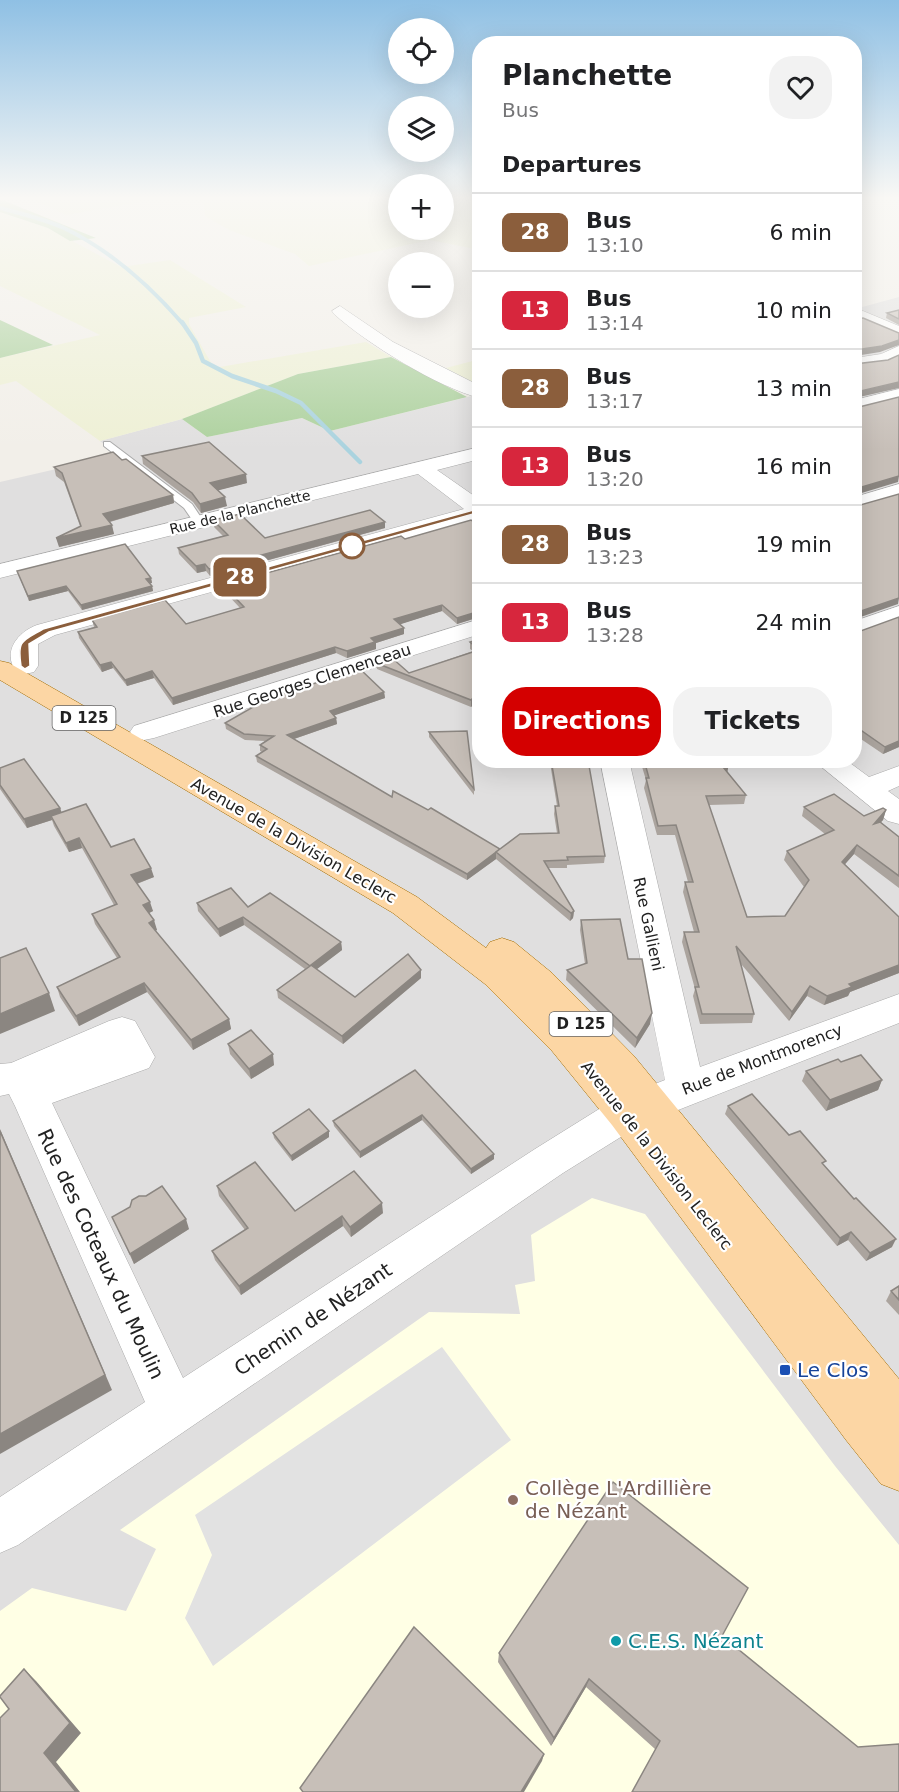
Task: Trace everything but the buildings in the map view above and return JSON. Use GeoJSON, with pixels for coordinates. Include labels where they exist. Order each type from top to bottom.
{"type":"FeatureCollection","features":[{"type":"Feature","properties":{"kind":"main road","name":"Avenue de la Division Leclerc"},"geometry":{"type":"LineString","coordinates":[[0,654],[13,668],[165,741]]}},
{"type":"Feature","properties":{"kind":"main road","name":"Avenue de la Division Leclerc"},"geometry":{"type":"LineString","coordinates":[[13,668],[165,741],[416,888],[463,921],[538,982],[616,1062],[638,1108],[863,1423],[899,1466]]}},
{"type":"Feature","properties":{"kind":"main road","name":"Avenue de la Division Leclerc"},"geometry":{"type":"LineString","coordinates":[[638,1108],[899,1417]]}},
{"type":"Feature","properties":{"kind":"street"},"geometry":{"type":"LineString","coordinates":[[339,311],[368,333],[425,366],[472,389]]}},
{"type":"Feature","properties":{"kind":"street"},"geometry":{"type":"LineString","coordinates":[[863,316],[899,332]]}},
{"type":"Feature","properties":{"kind":"street"},"geometry":{"type":"LineString","coordinates":[[862,354],[871,352],[896,355]]}},
{"type":"Feature","properties":{"kind":"street"},"geometry":{"type":"LineString","coordinates":[[862,362],[896,355]]}},
{"type":"Feature","properties":{"kind":"street"},"geometry":{"type":"LineString","coordinates":[[862,404],[899,394]]}},
{"type":"Feature","properties":{"kind":"street","name":"Rue de la Planchette"},"geometry":{"type":"LineString","coordinates":[[0,571],[472,455]]}},
{"type":"Feature","properties":{"kind":"street"},"geometry":{"type":"LineString","coordinates":[[422,468],[472,504]]}},
{"type":"Feature","properties":{"kind":"street"},"geometry":{"type":"LineString","coordinates":[[862,502],[899,490]]}},
{"type":"Feature","properties":{"kind":"street"},"geometry":{"type":"LineString","coordinates":[[13,668],[25,643],[46,630],[472,512]]}},
{"type":"Feature","properties":{"kind":"street"},"geometry":{"type":"LineString","coordinates":[[862,626],[899,613]]}},
{"type":"Feature","properties":{"kind":"street","name":"Rue Georges Clemenceau"},"geometry":{"type":"LineString","coordinates":[[165,741],[472,629]]}},
{"type":"Feature","properties":{"kind":"street","name":"Rue Gallieni"},"geometry":{"type":"LineString","coordinates":[[616,768],[686,1088]]}},
{"type":"Feature","properties":{"kind":"street"},"geometry":{"type":"LineString","coordinates":[[838,768],[899,814]]}},
{"type":"Feature","properties":{"kind":"street"},"geometry":{"type":"LineString","coordinates":[[867,790],[899,775]]}},
{"type":"Feature","properties":{"kind":"street","name":"Rue de Montmorency"},"geometry":{"type":"LineString","coordinates":[[638,1108],[899,1008]]}},
{"type":"Feature","properties":{"kind":"street","name":"Rue des Coteaux du Moulin"},"geometry":{"type":"LineString","coordinates":[[14,1084],[174,1412]]}},
{"type":"Feature","properties":{"kind":"street","name":"Chemin de Nézant"},"geometry":{"type":"LineString","coordinates":[[0,1527],[549,1161],[638,1108]]}},
{"type":"Feature","properties":{"kind":"lane"},"geometry":{"type":"LineString","coordinates":[[107,444],[188,506],[199,522]]}},
{"type":"Feature","properties":{"kind":"shaded area"},"geometry":{"type":"Polygon","coordinates":[[[0,283],[207,283],[246,307],[189,318],[189,324],[214,368],[366,342],[391,357],[298,374],[182,419],[100,441],[16,381],[0,385],[0,358],[100,335],[0,286],[0,283]]]}},
{"type":"Feature","properties":{"kind":"shaded area"},"geometry":{"type":"Polygon","coordinates":[[[899,297],[899,1792],[0,1792],[0,482],[117,455],[100,441],[182,419],[207,437],[302,418],[330,431],[472,396],[472,768],[862,768],[862,307],[899,297]]]}},
{"type":"Feature","properties":{"kind":"shaded area"},"geometry":{"type":"Polygon","coordinates":[[[472,361],[472,382],[446,368],[472,361]]]}},
{"type":"Feature","properties":{"kind":"shaded area","name":"Collège L'Ardillière de Nézant"},"geometry":{"type":"Polygon","coordinates":[[[592,1198],[645,1214],[835,1466],[899,1545],[899,1792],[0,1792],[0,1611],[32,1588],[126,1611],[156,1549],[120,1530],[429,1312],[520,1314],[515,1285],[535,1281],[531,1235],[592,1198]]]}},
{"type":"Feature","properties":{"kind":"shaded area"},"geometry":{"type":"Polygon","coordinates":[[[442,1347],[511,1440],[213,1666],[185,1618],[212,1555],[195,1515],[442,1347]]]}},
{"type":"Feature","properties":{"kind":"green space"},"geometry":{"type":"Polygon","coordinates":[[[0,320],[53,345],[0,358],[0,320]]]}},
{"type":"Feature","properties":{"kind":"green space"},"geometry":{"type":"Polygon","coordinates":[[[391,357],[467,397],[330,431],[302,418],[207,437],[182,419],[298,374],[391,357]]]}},
{"type":"Feature","properties":{"kind":"waterway"},"geometry":{"type":"LineString","coordinates":[[144,283],[183,324]]}},
{"type":"Feature","properties":{"kind":"waterway"},"geometry":{"type":"LineString","coordinates":[[182,322],[196,343],[203,361],[232,376],[276,391],[301,403],[360,462]]}},
{"type":"Feature","properties":{"kind":"bus line","name":"28"},"geometry":{"type":"LineString","coordinates":[[25,666],[22,649],[25,643],[46,630],[472,513]]}},
{"type":"Feature","properties":{"kind":"place","name":"Le Clos"},"geometry":{"type":"Point","coordinates":[785,1370]}},
{"type":"Feature","properties":{"kind":"place","name":"Collège L'Ardillière de Nézant"},"geometry":{"type":"Point","coordinates":[513,1500]}},
{"type":"Feature","properties":{"kind":"place","name":"C.E.S. Nézant"},"geometry":{"type":"Point","coordinates":[616,1641]}}]}
